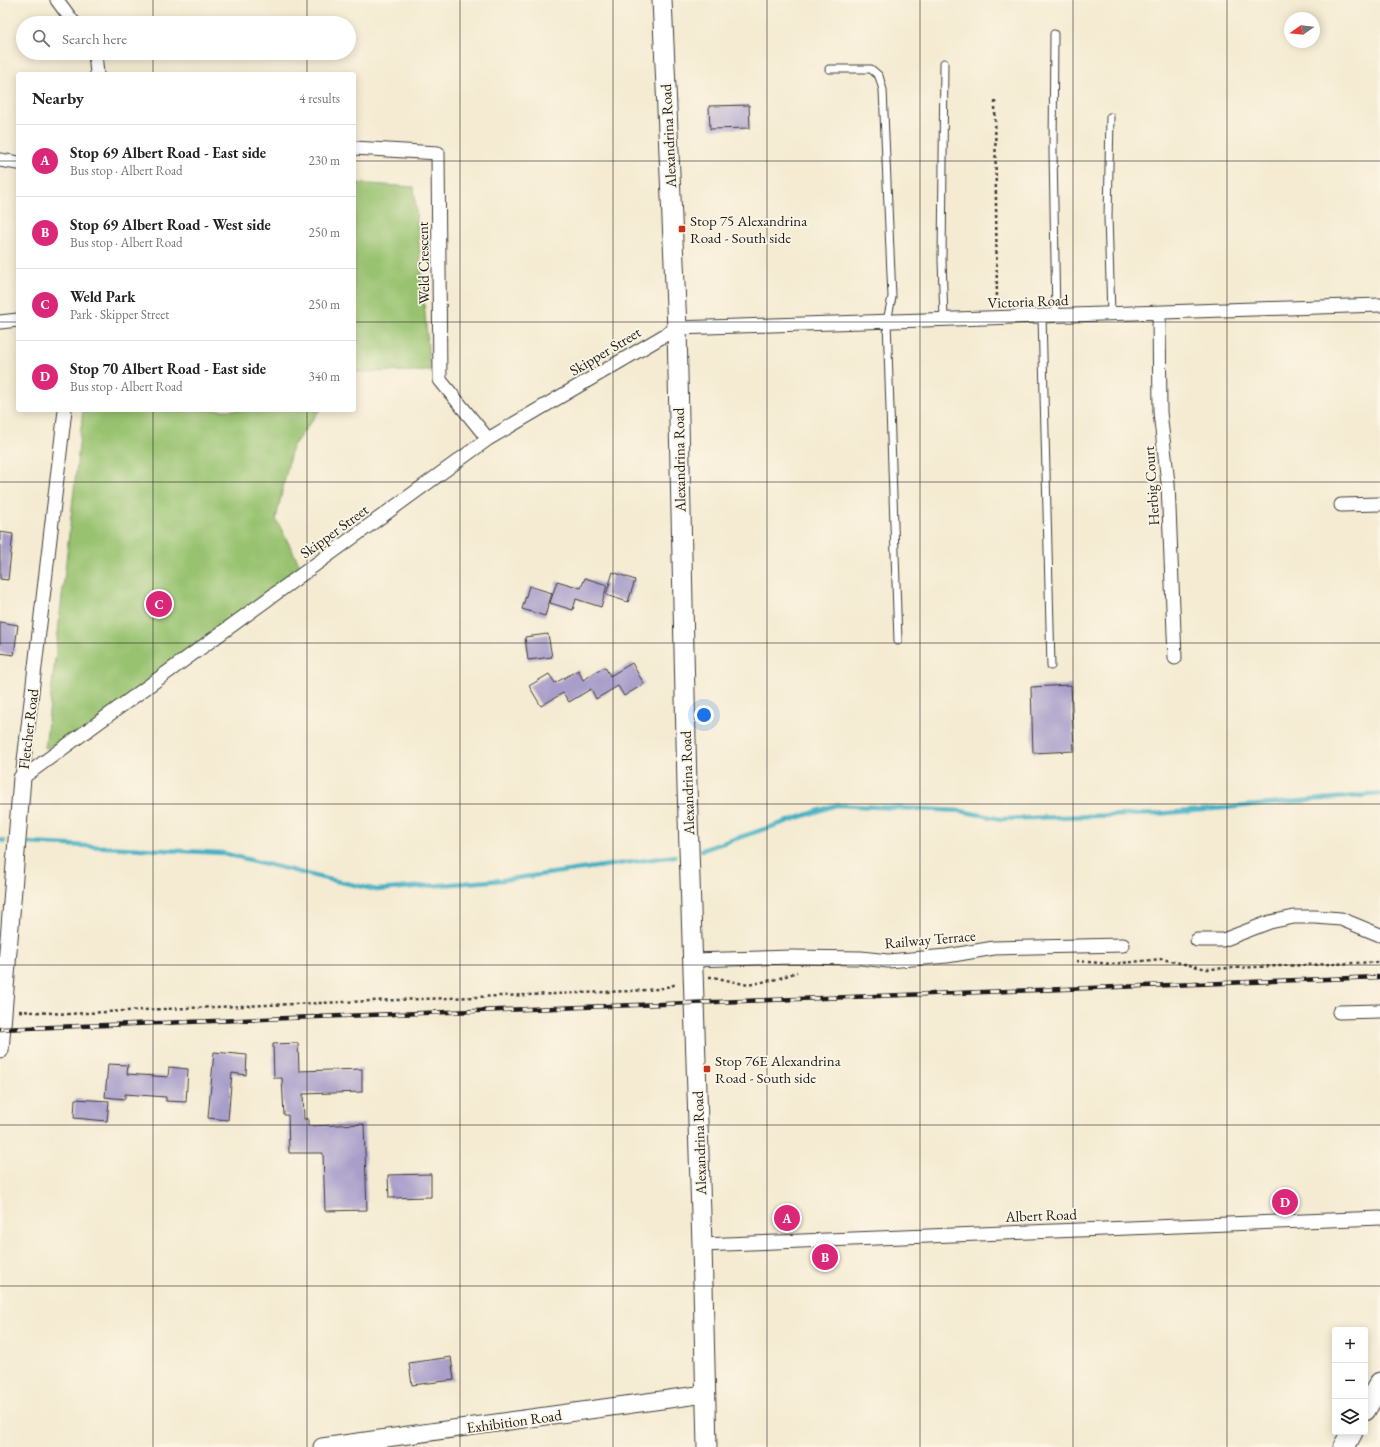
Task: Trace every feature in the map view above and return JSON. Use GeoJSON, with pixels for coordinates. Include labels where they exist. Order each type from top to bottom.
{"type":"FeatureCollection","features":[{"type":"Feature","properties":{"kind":"main road","name":"Alexandrina Road"},"geometry":{"type":"LineString","coordinates":[[662,0],[677,328],[686,763],[702,1245],[707,1447]]}},
{"type":"Feature","properties":{"kind":"main road"},"geometry":{"type":"LineString","coordinates":[[1368,1405],[1380,1383]]}},
{"type":"Feature","properties":{"kind":"main road"},"geometry":{"type":"LineString","coordinates":[[1344,1447],[1350,1435]]}},
{"type":"Feature","properties":{"kind":"street"},"geometry":{"type":"LineString","coordinates":[[57,0],[69,16]]}},
{"type":"Feature","properties":{"kind":"street"},"geometry":{"type":"LineString","coordinates":[[96,60],[97,72]]}},
{"type":"Feature","properties":{"kind":"street","name":"Weld Crescent"},"geometry":{"type":"LineString","coordinates":[[356,148],[438,153],[440,380],[488,439]]}},
{"type":"Feature","properties":{"kind":"street"},"geometry":{"type":"LineString","coordinates":[[0,160],[16,163]]}},
{"type":"Feature","properties":{"kind":"street","name":"Victoria Road"},"geometry":{"type":"LineString","coordinates":[[677,328],[1380,305]]}},
{"type":"Feature","properties":{"kind":"street","name":"Herbig Court"},"geometry":{"type":"LineString","coordinates":[[1159,313],[1160,412],[1168,483],[1175,658]]}},
{"type":"Feature","properties":{"kind":"street"},"geometry":{"type":"LineString","coordinates":[[0,322],[16,320]]}},
{"type":"Feature","properties":{"kind":"street","name":"Skipper Street"},"geometry":{"type":"LineString","coordinates":[[22,778],[488,439],[677,328]]}},
{"type":"Feature","properties":{"kind":"street","name":"Fletcher Road"},"geometry":{"type":"LineString","coordinates":[[0,1050],[4,1010],[5,923],[65,412]]}},
{"type":"Feature","properties":{"kind":"street"},"geometry":{"type":"LineString","coordinates":[[1341,505],[1380,504]]}},
{"type":"Feature","properties":{"kind":"street"},"geometry":{"type":"LineString","coordinates":[[1198,940],[1223,940],[1270,922],[1294,917],[1341,919],[1380,935]]}},
{"type":"Feature","properties":{"kind":"street","name":"Railway Terrace"},"geometry":{"type":"LineString","coordinates":[[692,960],[792,956],[861,958],[888,961],[947,956],[994,948],[1123,945]]}},
{"type":"Feature","properties":{"kind":"street"},"geometry":{"type":"LineString","coordinates":[[1339,1012],[1380,1011]]}},
{"type":"Feature","properties":{"kind":"street","name":"Albert Road"},"geometry":{"type":"LineString","coordinates":[[702,1245],[1380,1218]]}},
{"type":"Feature","properties":{"kind":"street","name":"Exhibition Road"},"geometry":{"type":"LineString","coordinates":[[322,1447],[705,1394]]}},
{"type":"Feature","properties":{"kind":"lane"},"geometry":{"type":"LineString","coordinates":[[1054,34],[1053,151],[1056,316]]}},
{"type":"Feature","properties":{"kind":"lane"},"geometry":{"type":"LineString","coordinates":[[944,63],[942,260],[944,320]]}},
{"type":"Feature","properties":{"kind":"lane"},"geometry":{"type":"LineString","coordinates":[[829,69],[871,70],[879,76],[881,82],[884,111],[892,297],[887,321],[898,641]]}},
{"type":"Feature","properties":{"kind":"lane"},"geometry":{"type":"LineString","coordinates":[[1110,117],[1108,217],[1111,314]]}},
{"type":"Feature","properties":{"kind":"lane"},"geometry":{"type":"LineString","coordinates":[[1042,316],[1051,666]]}},
{"type":"Feature","properties":{"kind":"path"},"geometry":{"type":"LineString","coordinates":[[995,101],[997,318]]}},
{"type":"Feature","properties":{"kind":"path"},"geometry":{"type":"LineString","coordinates":[[1074,961],[1112,964],[1162,959],[1207,969],[1380,962]]}},
{"type":"Feature","properties":{"kind":"path"},"geometry":{"type":"LineString","coordinates":[[4,1010],[68,1014],[623,991],[659,989],[693,980],[713,977],[748,985],[777,979],[803,969]]}},
{"type":"Feature","properties":{"kind":"green space"},"geometry":{"type":"Polygon","coordinates":[[[356,183],[414,187],[430,371],[356,372],[356,183]]]}},
{"type":"Feature","properties":{"kind":"green space"},"geometry":{"type":"Polygon","coordinates":[[[83,412],[318,412],[292,447],[276,519],[303,571],[79,734],[45,748],[83,412]]]}},
{"type":"Feature","properties":{"kind":"building"},"geometry":{"type":"Polygon","coordinates":[[[749,105],[750,128],[710,129],[709,106],[749,105]]]}},
{"type":"Feature","properties":{"kind":"building"},"geometry":{"type":"Polygon","coordinates":[[[0,532],[13,534],[8,580],[0,579],[0,532]]]}},
{"type":"Feature","properties":{"kind":"building"},"geometry":{"type":"Polygon","coordinates":[[[613,572],[635,580],[628,602],[606,595],[613,572]]]}},
{"type":"Feature","properties":{"kind":"building"},"geometry":{"type":"Polygon","coordinates":[[[585,578],[607,585],[601,607],[576,599],[573,610],[550,603],[557,581],[581,588],[585,578]]]}},
{"type":"Feature","properties":{"kind":"building"},"geometry":{"type":"Polygon","coordinates":[[[529,586],[552,593],[545,616],[522,609],[529,586]]]}},
{"type":"Feature","properties":{"kind":"building"},"geometry":{"type":"Polygon","coordinates":[[[0,622],[18,625],[14,655],[0,653],[0,622]]]}},
{"type":"Feature","properties":{"kind":"building"},"geometry":{"type":"Polygon","coordinates":[[[548,634],[552,657],[528,660],[525,637],[548,634]]]}},
{"type":"Feature","properties":{"kind":"building"},"geometry":{"type":"Polygon","coordinates":[[[632,663],[644,684],[624,696],[618,686],[596,699],[591,689],[569,702],[563,693],[541,706],[529,686],[549,674],[555,683],[578,670],[583,680],[605,667],[610,676],[632,663]]]}},
{"type":"Feature","properties":{"kind":"building"},"geometry":{"type":"Polygon","coordinates":[[[1071,685],[1074,751],[1033,753],[1031,687],[1071,685]]]}},
{"type":"Feature","properties":{"kind":"building"},"geometry":{"type":"Polygon","coordinates":[[[298,1043],[299,1071],[362,1069],[362,1092],[303,1094],[304,1119],[308,1119],[308,1126],[364,1124],[367,1210],[325,1211],[323,1153],[289,1153],[288,1115],[284,1115],[282,1078],[274,1078],[273,1044],[298,1043]]]}},
{"type":"Feature","properties":{"kind":"building"},"geometry":{"type":"Polygon","coordinates":[[[214,1052],[247,1055],[246,1075],[232,1073],[228,1120],[208,1118],[214,1052]]]}},
{"type":"Feature","properties":{"kind":"building"},"geometry":{"type":"Polygon","coordinates":[[[108,1064],[128,1065],[127,1074],[168,1077],[169,1067],[188,1069],[186,1102],[166,1101],[166,1097],[125,1094],[125,1099],[105,1097],[108,1064]]]}},
{"type":"Feature","properties":{"kind":"building"},"geometry":{"type":"Polygon","coordinates":[[[75,1099],[109,1101],[107,1121],[74,1118],[75,1099]]]}},
{"type":"Feature","properties":{"kind":"building"},"geometry":{"type":"Polygon","coordinates":[[[431,1174],[431,1197],[389,1198],[388,1175],[431,1174]]]}},
{"type":"Feature","properties":{"kind":"building"},"geometry":{"type":"Polygon","coordinates":[[[451,1357],[454,1380],[412,1385],[409,1363],[451,1357]]]}},
{"type":"Feature","properties":{"kind":"waterway"},"geometry":{"type":"LineString","coordinates":[[702,850],[836,805],[960,811],[1001,819],[1157,814],[1380,794]]}},
{"type":"Feature","properties":{"kind":"waterway"},"geometry":{"type":"LineString","coordinates":[[0,840],[4,841]]}},
{"type":"Feature","properties":{"kind":"waterway"},"geometry":{"type":"LineString","coordinates":[[29,843],[222,853],[377,890],[503,880],[675,856]]}},
{"type":"Feature","properties":{"kind":"railway"},"geometry":{"type":"LineString","coordinates":[[0,1029],[1380,977]]}},
{"type":"Feature","properties":{"kind":"place","name":"Stop 75 Alexandrina Road - South side"},"geometry":{"type":"Point","coordinates":[682,229]}},
{"type":"Feature","properties":{"kind":"place","name":"Weld Park"},"geometry":{"type":"Point","coordinates":[159,604]}},
{"type":"Feature","properties":{"kind":"place","name":"Stop 76E Alexandrina Road - South side"},"geometry":{"type":"Point","coordinates":[707,1069]}},
{"type":"Feature","properties":{"kind":"place","name":"Stop 70 Albert Road - East side"},"geometry":{"type":"Point","coordinates":[1285,1202]}},
{"type":"Feature","properties":{"kind":"place","name":"Stop 69 Albert Road - East side"},"geometry":{"type":"Point","coordinates":[787,1218]}},
{"type":"Feature","properties":{"kind":"place","name":"Stop 69 Albert Road - West side"},"geometry":{"type":"Point","coordinates":[825,1257]}}]}
